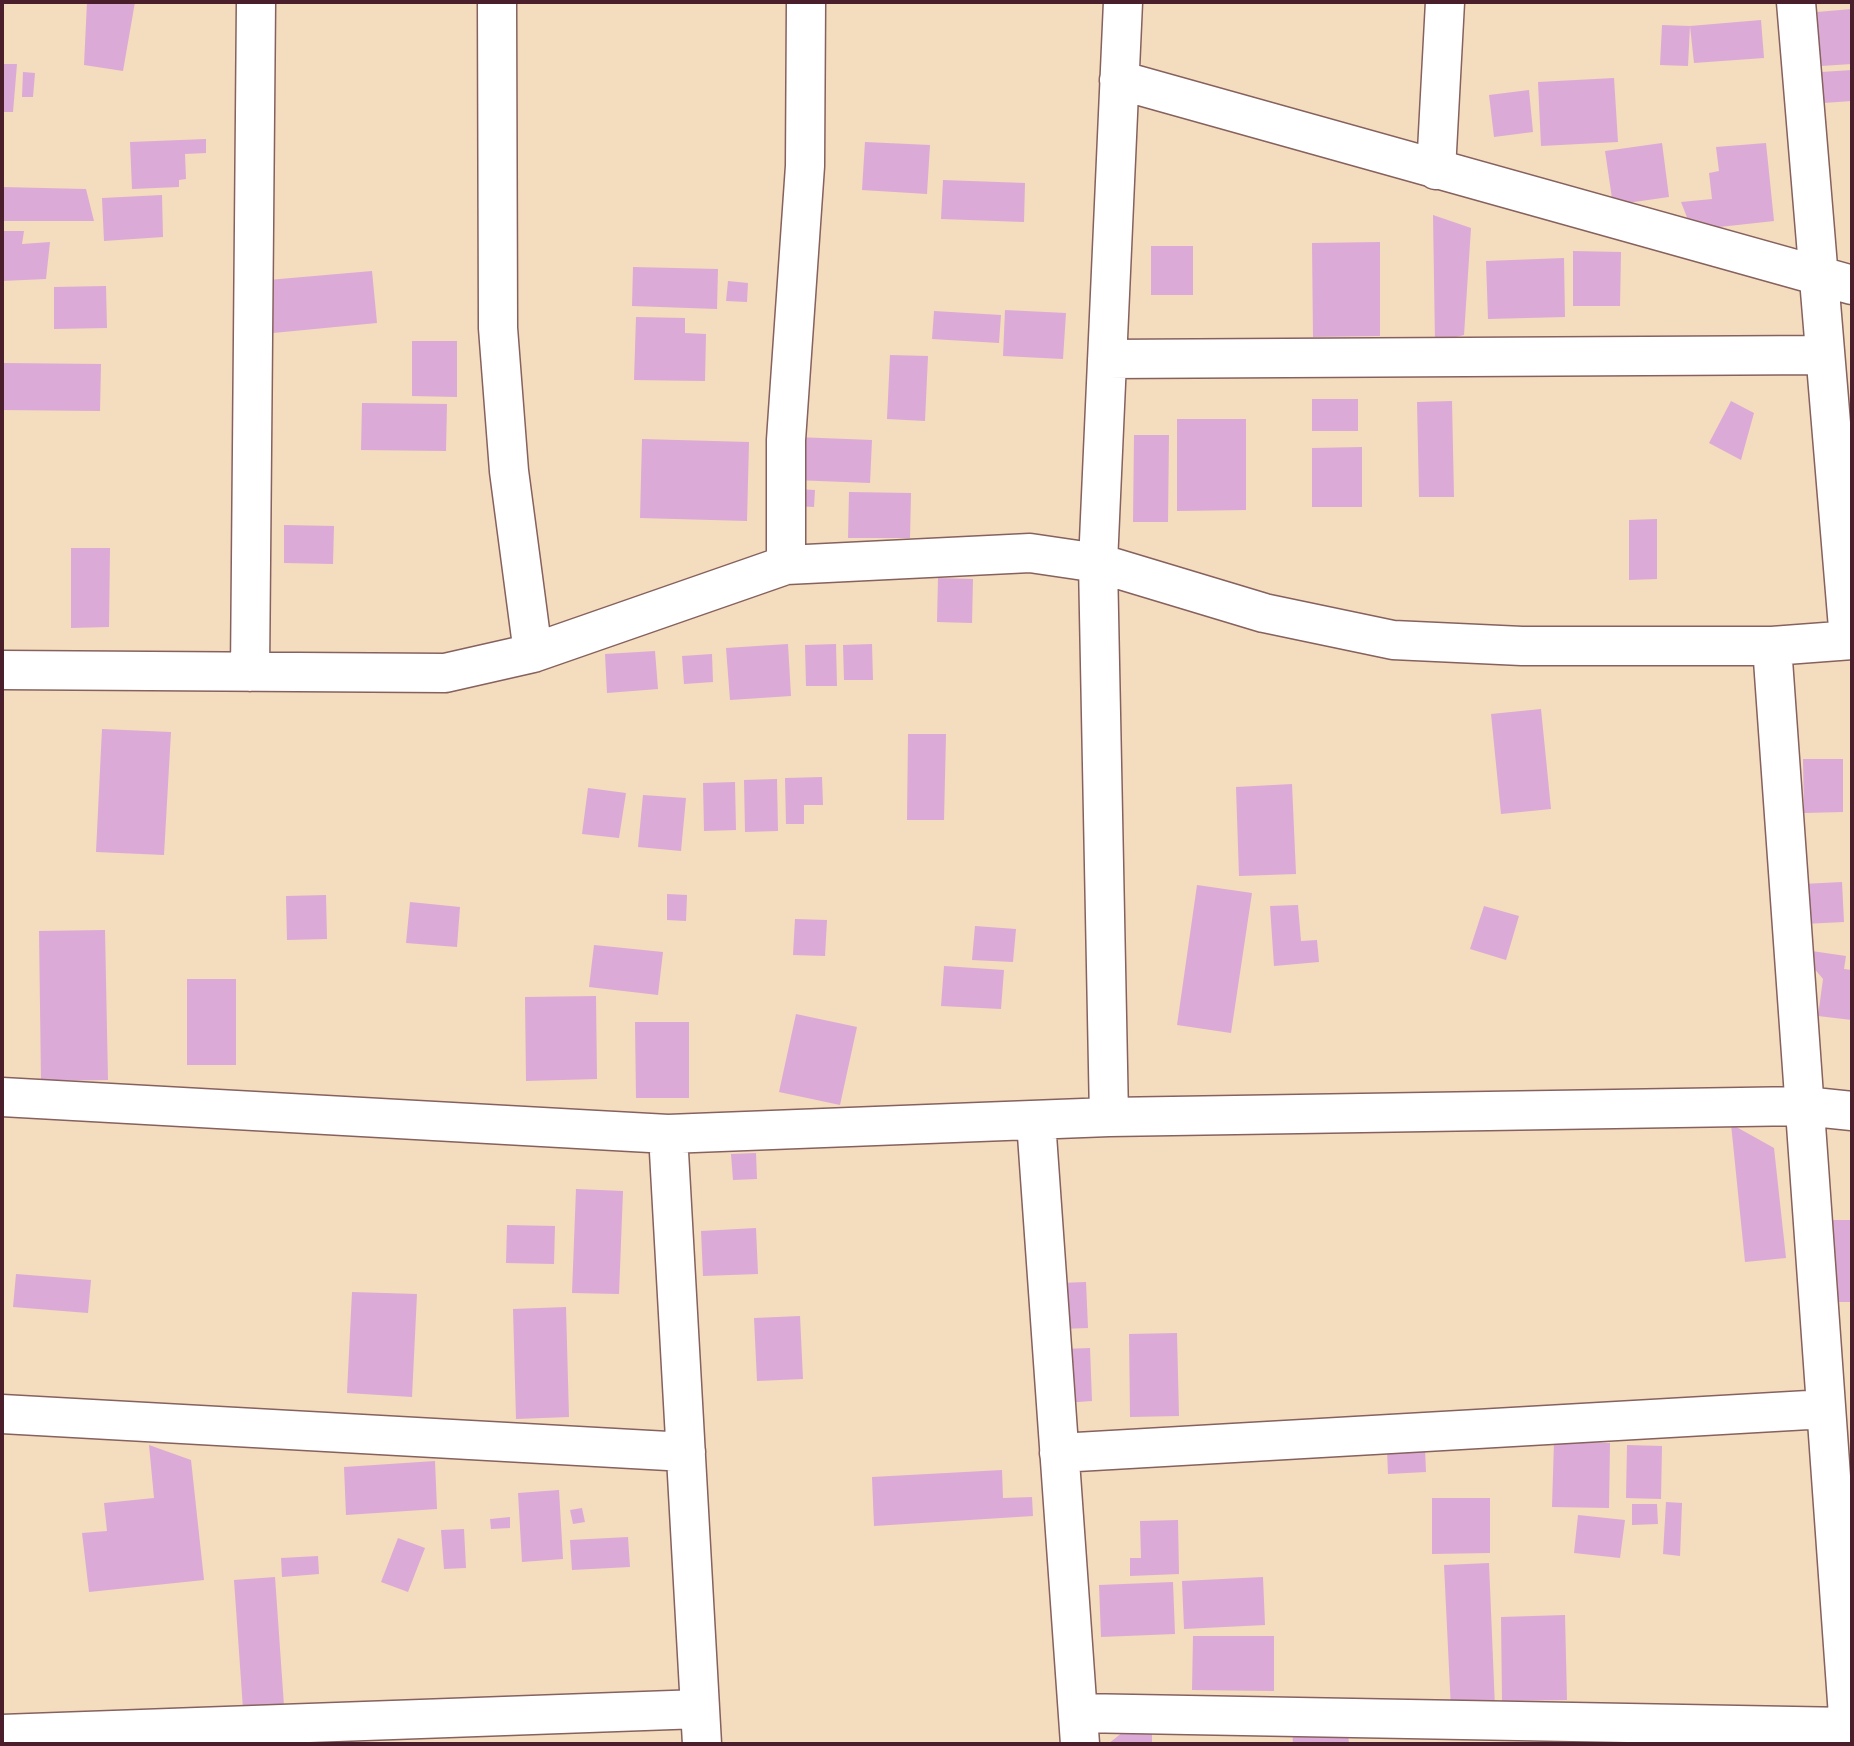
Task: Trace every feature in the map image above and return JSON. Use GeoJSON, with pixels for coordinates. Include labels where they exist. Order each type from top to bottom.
{"type":"FeatureCollection","features":[{"type":"Feature","properties":{"kind":"street"},"geometry":{"type":"LineString","coordinates":[[250,672],[256,2]]}},
{"type":"Feature","properties":{"kind":"street"},"geometry":{"type":"LineString","coordinates":[[497,2],[498,328],[509,471],[533,653]]}},
{"type":"Feature","properties":{"kind":"street"},"geometry":{"type":"LineString","coordinates":[[786,565],[786,440],[804,166],[806,2]]}},
{"type":"Feature","properties":{"kind":"street"},"geometry":{"type":"LineString","coordinates":[[1109,1117],[1098,563],[1123,2]]}},
{"type":"Feature","properties":{"kind":"street"},"geometry":{"type":"LineString","coordinates":[[1436,170],[1445,2]]}},
{"type":"Feature","properties":{"kind":"street"},"geometry":{"type":"LineString","coordinates":[[2,670],[445,673],[533,653],[786,565],[1030,553],[1098,563],[1264,613],[1393,640],[1522,646],[1772,646],[1851,640],[1825,355],[1835,280],[1796,2]]}},
{"type":"Feature","properties":{"kind":"street"},"geometry":{"type":"LineString","coordinates":[[1119,80],[1835,280]]}},
{"type":"Feature","properties":{"kind":"street"},"geometry":{"type":"LineString","coordinates":[[1107,359],[1825,355]]}},
{"type":"Feature","properties":{"kind":"street"},"geometry":{"type":"LineString","coordinates":[[1036,1121],[1079,1728],[1849,1735],[1772,646]]}},
{"type":"Feature","properties":{"kind":"street"},"geometry":{"type":"LineString","coordinates":[[2,1097],[668,1134],[1109,1117],[1804,1106],[1852,1111]]}},
{"type":"Feature","properties":{"kind":"street"},"geometry":{"type":"LineString","coordinates":[[2,1734],[701,1727],[668,1134]]}},
{"type":"Feature","properties":{"kind":"street"},"geometry":{"type":"LineString","coordinates":[[1059,1452],[1826,1409]]}},
{"type":"Feature","properties":{"kind":"street"},"geometry":{"type":"LineString","coordinates":[[2,1414],[686,1452]]}},
{"type":"Feature","properties":{"kind":"building"},"geometry":{"type":"Polygon","coordinates":[[[87,2],[135,2],[123,71],[84,65],[87,2]]]}},
{"type":"Feature","properties":{"kind":"building"},"geometry":{"type":"Polygon","coordinates":[[[1852,9],[1852,64],[1821,66],[1817,12],[1852,9]]]}},
{"type":"Feature","properties":{"kind":"building"},"geometry":{"type":"Polygon","coordinates":[[[1761,20],[1764,58],[1694,63],[1690,26],[1761,20]]]}},
{"type":"Feature","properties":{"kind":"building"},"geometry":{"type":"Polygon","coordinates":[[[1662,25],[1690,26],[1688,66],[1660,65],[1662,25]]]}},
{"type":"Feature","properties":{"kind":"building"},"geometry":{"type":"Polygon","coordinates":[[[2,64],[17,64],[13,112],[2,112],[2,64]]]}},
{"type":"Feature","properties":{"kind":"building"},"geometry":{"type":"Polygon","coordinates":[[[1852,70],[1852,101],[1823,103],[1821,72],[1852,70]]]}},
{"type":"Feature","properties":{"kind":"building"},"geometry":{"type":"Polygon","coordinates":[[[23,72],[35,73],[33,97],[22,97],[23,72]]]}},
{"type":"Feature","properties":{"kind":"building"},"geometry":{"type":"Polygon","coordinates":[[[1614,78],[1618,142],[1541,146],[1538,82],[1614,78]]]}},
{"type":"Feature","properties":{"kind":"building"},"geometry":{"type":"Polygon","coordinates":[[[1529,90],[1533,132],[1494,137],[1489,95],[1529,90]]]}},
{"type":"Feature","properties":{"kind":"building"},"geometry":{"type":"Polygon","coordinates":[[[206,139],[206,153],[185,154],[186,179],[179,180],[179,187],[132,189],[130,142],[206,139]]]}},
{"type":"Feature","properties":{"kind":"building"},"geometry":{"type":"Polygon","coordinates":[[[865,142],[930,145],[927,194],[862,190],[865,142]]]}},
{"type":"Feature","properties":{"kind":"building"},"geometry":{"type":"Polygon","coordinates":[[[1662,143],[1669,197],[1613,205],[1605,151],[1662,143]]]}},
{"type":"Feature","properties":{"kind":"building"},"geometry":{"type":"Polygon","coordinates":[[[1766,143],[1774,221],[1692,230],[1681,202],[1712,199],[1709,173],[1719,171],[1716,147],[1766,143]]]}},
{"type":"Feature","properties":{"kind":"building"},"geometry":{"type":"Polygon","coordinates":[[[943,180],[1025,183],[1024,222],[941,219],[943,180]]]}},
{"type":"Feature","properties":{"kind":"building"},"geometry":{"type":"Polygon","coordinates":[[[2,187],[86,189],[94,221],[2,221],[2,187]]]}},
{"type":"Feature","properties":{"kind":"building"},"geometry":{"type":"Polygon","coordinates":[[[162,195],[163,237],[104,241],[102,198],[162,195]]]}},
{"type":"Feature","properties":{"kind":"building"},"geometry":{"type":"Polygon","coordinates":[[[1433,215],[1471,228],[1464,335],[1435,342],[1433,215]]]}},
{"type":"Feature","properties":{"kind":"building"},"geometry":{"type":"Polygon","coordinates":[[[2,231],[24,231],[22,244],[50,242],[46,279],[2,281],[2,231]]]}},
{"type":"Feature","properties":{"kind":"building"},"geometry":{"type":"Polygon","coordinates":[[[1380,242],[1380,336],[1313,337],[1312,243],[1380,242]]]}},
{"type":"Feature","properties":{"kind":"building"},"geometry":{"type":"Polygon","coordinates":[[[1151,246],[1193,246],[1193,295],[1151,295],[1151,246]]]}},
{"type":"Feature","properties":{"kind":"building"},"geometry":{"type":"Polygon","coordinates":[[[1573,251],[1621,252],[1620,306],[1573,306],[1573,251]]]}},
{"type":"Feature","properties":{"kind":"building"},"geometry":{"type":"Polygon","coordinates":[[[1564,258],[1565,317],[1488,319],[1486,261],[1564,258]]]}},
{"type":"Feature","properties":{"kind":"building"},"geometry":{"type":"Polygon","coordinates":[[[633,267],[718,269],[717,309],[632,306],[633,267]]]}},
{"type":"Feature","properties":{"kind":"building"},"geometry":{"type":"Polygon","coordinates":[[[372,271],[377,323],[273,333],[268,280],[372,271]]]}},
{"type":"Feature","properties":{"kind":"building"},"geometry":{"type":"Polygon","coordinates":[[[728,281],[748,283],[747,302],[726,301],[728,281]]]}},
{"type":"Feature","properties":{"kind":"building"},"geometry":{"type":"Polygon","coordinates":[[[106,286],[107,328],[54,329],[54,287],[106,286]]]}},
{"type":"Feature","properties":{"kind":"building"},"geometry":{"type":"Polygon","coordinates":[[[1005,310],[1066,313],[1063,359],[1003,356],[1005,310]]]}},
{"type":"Feature","properties":{"kind":"building"},"geometry":{"type":"Polygon","coordinates":[[[934,311],[1001,315],[999,343],[932,339],[934,311]]]}},
{"type":"Feature","properties":{"kind":"building"},"geometry":{"type":"Polygon","coordinates":[[[636,317],[685,318],[685,333],[706,334],[705,381],[634,380],[636,317]]]}},
{"type":"Feature","properties":{"kind":"building"},"geometry":{"type":"Polygon","coordinates":[[[412,341],[457,341],[457,397],[412,396],[412,341]]]}},
{"type":"Feature","properties":{"kind":"building"},"geometry":{"type":"Polygon","coordinates":[[[890,355],[928,356],[925,421],[887,419],[890,355]]]}},
{"type":"Feature","properties":{"kind":"building"},"geometry":{"type":"Polygon","coordinates":[[[3,363],[101,364],[100,411],[2,410],[3,363]]]}},
{"type":"Feature","properties":{"kind":"building"},"geometry":{"type":"Polygon","coordinates":[[[1312,399],[1358,399],[1358,431],[1312,431],[1312,399]]]}},
{"type":"Feature","properties":{"kind":"building"},"geometry":{"type":"Polygon","coordinates":[[[1452,401],[1454,497],[1419,497],[1417,402],[1452,401]]]}},
{"type":"Feature","properties":{"kind":"building"},"geometry":{"type":"Polygon","coordinates":[[[1731,401],[1754,413],[1741,460],[1709,443],[1731,401]]]}},
{"type":"Feature","properties":{"kind":"building"},"geometry":{"type":"Polygon","coordinates":[[[362,403],[447,404],[446,451],[361,450],[362,403]]]}},
{"type":"Feature","properties":{"kind":"building"},"geometry":{"type":"Polygon","coordinates":[[[1177,419],[1246,419],[1246,510],[1177,511],[1177,419]]]}},
{"type":"Feature","properties":{"kind":"building"},"geometry":{"type":"Polygon","coordinates":[[[1134,435],[1169,435],[1168,522],[1133,522],[1134,435]]]}},
{"type":"Feature","properties":{"kind":"building"},"geometry":{"type":"Polygon","coordinates":[[[796,437],[872,440],[870,483],[794,480],[796,437]]]}},
{"type":"Feature","properties":{"kind":"building"},"geometry":{"type":"Polygon","coordinates":[[[642,439],[749,442],[747,521],[640,518],[642,439]]]}},
{"type":"Feature","properties":{"kind":"building"},"geometry":{"type":"Polygon","coordinates":[[[1362,447],[1362,507],[1312,507],[1312,448],[1362,447]]]}},
{"type":"Feature","properties":{"kind":"building"},"geometry":{"type":"Polygon","coordinates":[[[796,489],[815,490],[814,507],[795,506],[796,489]]]}},
{"type":"Feature","properties":{"kind":"building"},"geometry":{"type":"Polygon","coordinates":[[[849,492],[911,493],[910,538],[848,538],[849,492]]]}},
{"type":"Feature","properties":{"kind":"building"},"geometry":{"type":"Polygon","coordinates":[[[1657,519],[1657,579],[1629,580],[1629,520],[1657,519]]]}},
{"type":"Feature","properties":{"kind":"building"},"geometry":{"type":"Polygon","coordinates":[[[284,525],[334,526],[333,564],[284,563],[284,525]]]}},
{"type":"Feature","properties":{"kind":"building"},"geometry":{"type":"Polygon","coordinates":[[[71,548],[110,548],[109,627],[71,628],[71,548]]]}},
{"type":"Feature","properties":{"kind":"building"},"geometry":{"type":"Polygon","coordinates":[[[938,578],[973,579],[972,623],[937,622],[938,578]]]}},
{"type":"Feature","properties":{"kind":"building"},"geometry":{"type":"Polygon","coordinates":[[[788,644],[791,696],[730,700],[726,648],[788,644]]]}},
{"type":"Feature","properties":{"kind":"building"},"geometry":{"type":"Polygon","coordinates":[[[836,644],[837,686],[806,686],[805,645],[836,644]]]}},
{"type":"Feature","properties":{"kind":"building"},"geometry":{"type":"Polygon","coordinates":[[[872,644],[873,680],[844,680],[843,645],[872,644]]]}},
{"type":"Feature","properties":{"kind":"building"},"geometry":{"type":"Polygon","coordinates":[[[655,651],[658,689],[607,693],[605,654],[655,651]]]}},
{"type":"Feature","properties":{"kind":"building"},"geometry":{"type":"Polygon","coordinates":[[[712,654],[713,682],[684,684],[682,656],[712,654]]]}},
{"type":"Feature","properties":{"kind":"building"},"geometry":{"type":"Polygon","coordinates":[[[1541,709],[1551,809],[1501,814],[1491,714],[1541,709]]]}},
{"type":"Feature","properties":{"kind":"building"},"geometry":{"type":"Polygon","coordinates":[[[102,729],[171,732],[164,855],[96,852],[102,729]]]}},
{"type":"Feature","properties":{"kind":"building"},"geometry":{"type":"Polygon","coordinates":[[[908,734],[946,734],[944,820],[907,820],[908,734]]]}},
{"type":"Feature","properties":{"kind":"building"},"geometry":{"type":"Polygon","coordinates":[[[1803,759],[1843,759],[1843,812],[1804,813],[1803,759]]]}},
{"type":"Feature","properties":{"kind":"building"},"geometry":{"type":"Polygon","coordinates":[[[822,777],[823,805],[804,805],[804,824],[786,824],[785,778],[822,777]]]}},
{"type":"Feature","properties":{"kind":"building"},"geometry":{"type":"Polygon","coordinates":[[[777,779],[778,831],[745,832],[744,780],[777,779]]]}},
{"type":"Feature","properties":{"kind":"building"},"geometry":{"type":"Polygon","coordinates":[[[735,782],[736,830],[704,831],[703,783],[735,782]]]}},
{"type":"Feature","properties":{"kind":"building"},"geometry":{"type":"Polygon","coordinates":[[[1292,784],[1296,874],[1239,876],[1236,787],[1292,784]]]}},
{"type":"Feature","properties":{"kind":"building"},"geometry":{"type":"Polygon","coordinates":[[[588,788],[626,793],[619,838],[582,834],[588,788]]]}},
{"type":"Feature","properties":{"kind":"building"},"geometry":{"type":"Polygon","coordinates":[[[643,795],[686,798],[681,851],[638,847],[643,795]]]}},
{"type":"Feature","properties":{"kind":"building"},"geometry":{"type":"Polygon","coordinates":[[[1842,882],[1844,922],[1804,924],[1802,884],[1842,882]]]}},
{"type":"Feature","properties":{"kind":"building"},"geometry":{"type":"Polygon","coordinates":[[[1197,885],[1252,893],[1231,1033],[1177,1025],[1197,885]]]}},
{"type":"Feature","properties":{"kind":"building"},"geometry":{"type":"Polygon","coordinates":[[[667,894],[687,895],[686,921],[667,920],[667,894]]]}},
{"type":"Feature","properties":{"kind":"building"},"geometry":{"type":"Polygon","coordinates":[[[326,895],[327,939],[287,940],[286,896],[326,895]]]}},
{"type":"Feature","properties":{"kind":"building"},"geometry":{"type":"Polygon","coordinates":[[[410,902],[460,907],[457,947],[406,943],[410,902]]]}},
{"type":"Feature","properties":{"kind":"building"},"geometry":{"type":"Polygon","coordinates":[[[1298,905],[1301,941],[1317,940],[1319,962],[1274,966],[1270,906],[1298,905]]]}},
{"type":"Feature","properties":{"kind":"building"},"geometry":{"type":"Polygon","coordinates":[[[1484,906],[1519,916],[1506,960],[1470,949],[1484,906]]]}},
{"type":"Feature","properties":{"kind":"building"},"geometry":{"type":"Polygon","coordinates":[[[795,919],[827,920],[825,956],[793,955],[795,919]]]}},
{"type":"Feature","properties":{"kind":"building"},"geometry":{"type":"Polygon","coordinates":[[[975,926],[1016,929],[1013,962],[972,960],[975,926]]]}},
{"type":"Feature","properties":{"kind":"building"},"geometry":{"type":"Polygon","coordinates":[[[105,930],[108,1080],[41,1081],[39,931],[105,930]]]}},
{"type":"Feature","properties":{"kind":"building"},"geometry":{"type":"Polygon","coordinates":[[[594,945],[663,952],[658,995],[589,987],[594,945]]]}},
{"type":"Feature","properties":{"kind":"building"},"geometry":{"type":"Polygon","coordinates":[[[1798,949],[1846,956],[1844,969],[1852,970],[1852,1020],[1818,1016],[1823,979],[1798,949]]]}},
{"type":"Feature","properties":{"kind":"building"},"geometry":{"type":"Polygon","coordinates":[[[944,966],[1004,970],[1001,1009],[941,1006],[944,966]]]}},
{"type":"Feature","properties":{"kind":"building"},"geometry":{"type":"Polygon","coordinates":[[[187,979],[236,979],[236,1065],[187,1065],[187,979]]]}},
{"type":"Feature","properties":{"kind":"building"},"geometry":{"type":"Polygon","coordinates":[[[596,996],[597,1079],[526,1081],[525,997],[596,996]]]}},
{"type":"Feature","properties":{"kind":"building"},"geometry":{"type":"Polygon","coordinates":[[[796,1014],[857,1027],[840,1105],[779,1092],[796,1014]]]}},
{"type":"Feature","properties":{"kind":"building"},"geometry":{"type":"Polygon","coordinates":[[[635,1022],[689,1022],[689,1098],[636,1098],[635,1022]]]}},
{"type":"Feature","properties":{"kind":"building"},"geometry":{"type":"Polygon","coordinates":[[[1731,1124],[1774,1148],[1786,1258],[1745,1262],[1731,1124]]]}},
{"type":"Feature","properties":{"kind":"building"},"geometry":{"type":"Polygon","coordinates":[[[756,1153],[757,1179],[733,1180],[731,1154],[756,1153]]]}},
{"type":"Feature","properties":{"kind":"building"},"geometry":{"type":"Polygon","coordinates":[[[576,1189],[623,1191],[619,1294],[572,1293],[576,1189]]]}},
{"type":"Feature","properties":{"kind":"building"},"geometry":{"type":"Polygon","coordinates":[[[1830,1220],[1852,1220],[1852,1302],[1832,1302],[1830,1220]]]}},
{"type":"Feature","properties":{"kind":"building"},"geometry":{"type":"Polygon","coordinates":[[[507,1225],[555,1226],[554,1264],[506,1263],[507,1225]]]}},
{"type":"Feature","properties":{"kind":"building"},"geometry":{"type":"Polygon","coordinates":[[[756,1228],[758,1274],[703,1276],[701,1231],[756,1228]]]}},
{"type":"Feature","properties":{"kind":"building"},"geometry":{"type":"Polygon","coordinates":[[[16,1274],[91,1280],[88,1313],[13,1307],[16,1274]]]}},
{"type":"Feature","properties":{"kind":"building"},"geometry":{"type":"Polygon","coordinates":[[[1086,1282],[1088,1328],[1061,1329],[1059,1283],[1086,1282]]]}},
{"type":"Feature","properties":{"kind":"building"},"geometry":{"type":"Polygon","coordinates":[[[352,1292],[417,1294],[412,1397],[347,1393],[352,1292]]]}},
{"type":"Feature","properties":{"kind":"building"},"geometry":{"type":"Polygon","coordinates":[[[566,1307],[569,1417],[516,1419],[513,1309],[566,1307]]]}},
{"type":"Feature","properties":{"kind":"building"},"geometry":{"type":"Polygon","coordinates":[[[800,1316],[803,1379],[757,1381],[754,1318],[800,1316]]]}},
{"type":"Feature","properties":{"kind":"building"},"geometry":{"type":"Polygon","coordinates":[[[1177,1333],[1179,1416],[1130,1417],[1129,1334],[1177,1333]]]}},
{"type":"Feature","properties":{"kind":"building"},"geometry":{"type":"Polygon","coordinates":[[[1090,1348],[1092,1401],[1064,1403],[1062,1349],[1090,1348]]]}},
{"type":"Feature","properties":{"kind":"building"},"geometry":{"type":"Polygon","coordinates":[[[1554,1441],[1610,1443],[1609,1508],[1552,1507],[1554,1441]]]}},
{"type":"Feature","properties":{"kind":"building"},"geometry":{"type":"Polygon","coordinates":[[[149,1445],[191,1460],[204,1580],[89,1592],[82,1533],[107,1531],[104,1503],[154,1498],[149,1445]]]}},
{"type":"Feature","properties":{"kind":"building"},"geometry":{"type":"Polygon","coordinates":[[[1627,1445],[1662,1446],[1661,1499],[1626,1498],[1627,1445]]]}},
{"type":"Feature","properties":{"kind":"building"},"geometry":{"type":"Polygon","coordinates":[[[1425,1448],[1426,1472],[1388,1474],[1387,1450],[1425,1448]]]}},
{"type":"Feature","properties":{"kind":"building"},"geometry":{"type":"Polygon","coordinates":[[[435,1461],[437,1509],[346,1515],[344,1467],[435,1461]]]}},
{"type":"Feature","properties":{"kind":"building"},"geometry":{"type":"Polygon","coordinates":[[[1002,1470],[1003,1498],[1032,1497],[1033,1516],[874,1526],[872,1477],[1002,1470]]]}},
{"type":"Feature","properties":{"kind":"building"},"geometry":{"type":"Polygon","coordinates":[[[559,1490],[563,1559],[522,1562],[518,1493],[559,1490]]]}},
{"type":"Feature","properties":{"kind":"building"},"geometry":{"type":"Polygon","coordinates":[[[1432,1498],[1490,1498],[1490,1553],[1432,1554],[1432,1498]]]}},
{"type":"Feature","properties":{"kind":"building"},"geometry":{"type":"Polygon","coordinates":[[[1666,1502],[1682,1503],[1680,1556],[1663,1554],[1666,1502]]]}},
{"type":"Feature","properties":{"kind":"building"},"geometry":{"type":"Polygon","coordinates":[[[1632,1504],[1657,1504],[1658,1524],[1632,1525],[1632,1504]]]}},
{"type":"Feature","properties":{"kind":"building"},"geometry":{"type":"Polygon","coordinates":[[[582,1508],[585,1522],[573,1524],[570,1510],[582,1508]]]}},
{"type":"Feature","properties":{"kind":"building"},"geometry":{"type":"Polygon","coordinates":[[[1578,1515],[1625,1520],[1620,1558],[1574,1553],[1578,1515]]]}},
{"type":"Feature","properties":{"kind":"building"},"geometry":{"type":"Polygon","coordinates":[[[510,1517],[510,1528],[491,1529],[490,1519],[510,1517]]]}},
{"type":"Feature","properties":{"kind":"building"},"geometry":{"type":"Polygon","coordinates":[[[1178,1520],[1179,1574],[1130,1576],[1130,1558],[1141,1558],[1140,1521],[1178,1520]]]}},
{"type":"Feature","properties":{"kind":"building"},"geometry":{"type":"Polygon","coordinates":[[[464,1529],[466,1568],[444,1569],[441,1530],[464,1529]]]}},
{"type":"Feature","properties":{"kind":"building"},"geometry":{"type":"Polygon","coordinates":[[[628,1537],[630,1567],[572,1570],[570,1540],[628,1537]]]}},
{"type":"Feature","properties":{"kind":"building"},"geometry":{"type":"Polygon","coordinates":[[[398,1538],[425,1548],[408,1592],[381,1582],[398,1538]]]}},
{"type":"Feature","properties":{"kind":"building"},"geometry":{"type":"Polygon","coordinates":[[[318,1556],[319,1574],[282,1577],[281,1558],[318,1556]]]}},
{"type":"Feature","properties":{"kind":"building"},"geometry":{"type":"Polygon","coordinates":[[[1489,1563],[1495,1708],[1451,1710],[1444,1565],[1489,1563]]]}},
{"type":"Feature","properties":{"kind":"building"},"geometry":{"type":"Polygon","coordinates":[[[275,1577],[284,1706],[243,1709],[234,1580],[275,1577]]]}},
{"type":"Feature","properties":{"kind":"building"},"geometry":{"type":"Polygon","coordinates":[[[1263,1577],[1265,1625],[1184,1629],[1182,1581],[1263,1577]]]}},
{"type":"Feature","properties":{"kind":"building"},"geometry":{"type":"Polygon","coordinates":[[[1173,1582],[1175,1634],[1101,1637],[1099,1585],[1173,1582]]]}},
{"type":"Feature","properties":{"kind":"building"},"geometry":{"type":"Polygon","coordinates":[[[1565,1615],[1567,1700],[1502,1701],[1501,1617],[1565,1615]]]}},
{"type":"Feature","properties":{"kind":"building"},"geometry":{"type":"Polygon","coordinates":[[[1193,1636],[1274,1636],[1274,1691],[1192,1690],[1193,1636]]]}},
{"type":"Feature","properties":{"kind":"building"},"geometry":{"type":"Polygon","coordinates":[[[1347,1724],[1349,1744],[1293,1744],[1292,1728],[1347,1724]]]}},
{"type":"Feature","properties":{"kind":"building"},"geometry":{"type":"Polygon","coordinates":[[[1123,1732],[1152,1734],[1152,1744],[1108,1744],[1123,1732]]]}}]}
